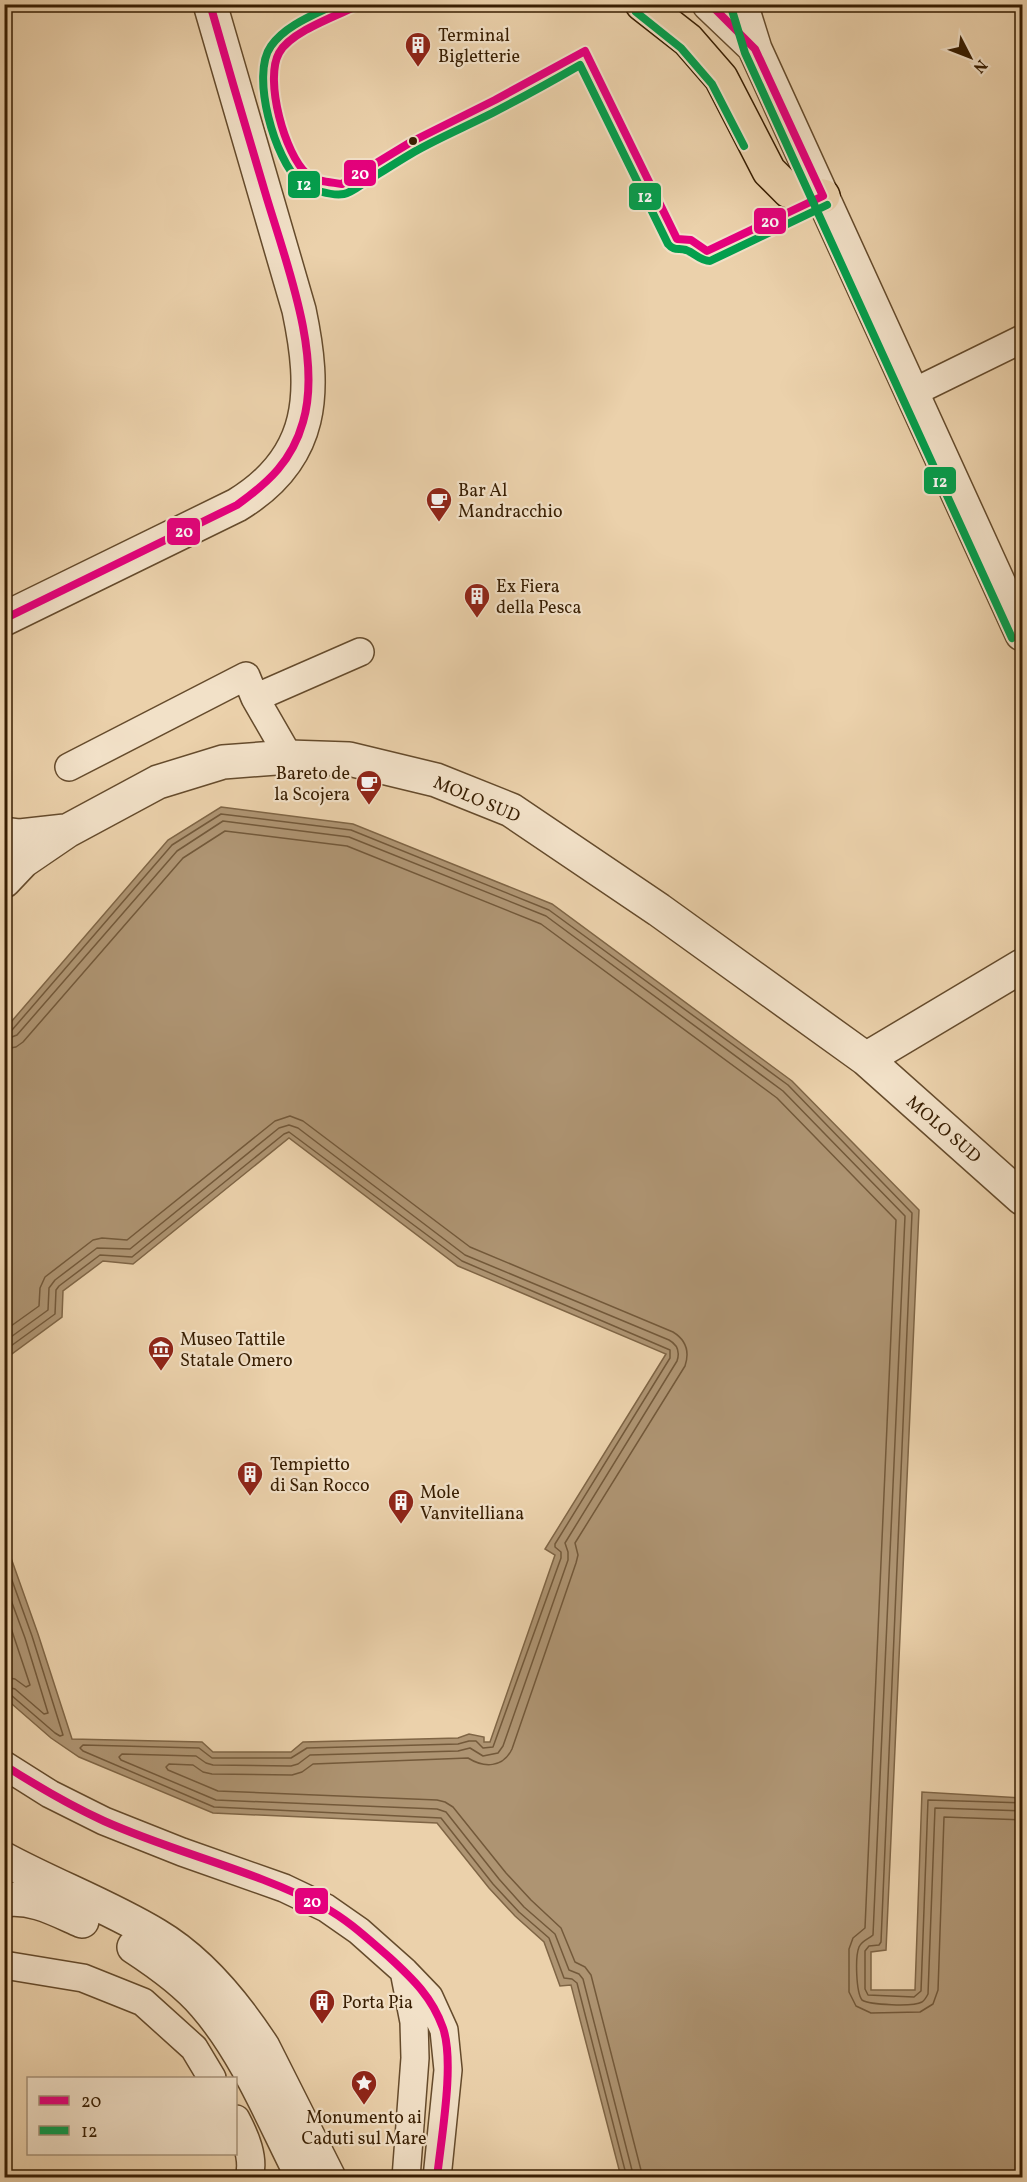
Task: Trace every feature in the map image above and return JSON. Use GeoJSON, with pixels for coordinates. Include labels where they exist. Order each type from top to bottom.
{"type":"FeatureCollection","features":[{"type":"Feature","properties":{"kind":"highway"},"geometry":{"type":"LineString","coordinates":[[642,4],[688,40],[721,78],[769,171],[789,191],[823,196]]}},
{"type":"Feature","properties":{"kind":"street"},"geometry":{"type":"LineString","coordinates":[[4,619],[237,505],[257,492],[289,456],[303,422],[309,377],[299,310],[210,4]]}},
{"type":"Feature","properties":{"kind":"street"},"geometry":{"type":"LineString","coordinates":[[710,4],[755,49]]}},
{"type":"Feature","properties":{"kind":"street"},"geometry":{"type":"LineString","coordinates":[[741,4],[755,49],[912,393],[1013,593],[1023,634]]}},
{"type":"Feature","properties":{"kind":"street"},"geometry":{"type":"LineString","coordinates":[[912,393],[1023,339]]}},
{"type":"Feature","properties":{"kind":"street"},"geometry":{"type":"LineString","coordinates":[[255,698],[360,651]]}},
{"type":"Feature","properties":{"kind":"street"},"geometry":{"type":"LineString","coordinates":[[69,767],[246,676],[255,698],[289,757]]}},
{"type":"Feature","properties":{"kind":"street","name":"MOLO SUD"},"geometry":{"type":"LineString","coordinates":[[4,881],[23,861],[67,831],[158,782],[222,762],[289,757],[349,759],[436,780],[511,810],[659,910],[866,1059],[1023,1198]]}},
{"type":"Feature","properties":{"kind":"street","name":"MOLO SUD"},"geometry":{"type":"LineString","coordinates":[[4,834],[20,836],[67,831]]}},
{"type":"Feature","properties":{"kind":"street"},"geometry":{"type":"LineString","coordinates":[[866,1059],[1023,966]]}},
{"type":"Feature","properties":{"kind":"street"},"geometry":{"type":"LineString","coordinates":[[4,1765],[56,1798],[104,1821],[182,1852],[284,1888],[326,1908],[359,1931],[404,1971],[429,1997],[444,2030],[448,2070],[437,2178]]}},
{"type":"Feature","properties":{"kind":"street"},"geometry":{"type":"LineString","coordinates":[[4,1859],[157,1935],[213,1981],[246,2021],[263,2047],[318,2151],[329,2178]]}},
{"type":"Feature","properties":{"kind":"street"},"geometry":{"type":"LineString","coordinates":[[4,1900],[15,1899],[44,1904],[116,1936],[152,1960],[204,2004],[233,2044],[303,2178]]}},
{"type":"Feature","properties":{"kind":"street"},"geometry":{"type":"LineString","coordinates":[[4,1965],[83,1978],[143,2002],[194,2048],[211,2077]]}},
{"type":"Feature","properties":{"kind":"street"},"geometry":{"type":"LineString","coordinates":[[404,1971],[414,2022],[415,2058],[405,2178]]}},
{"type":"Feature","properties":{"kind":"street"},"geometry":{"type":"LineString","coordinates":[[237,2122],[246,2138],[251,2171],[249,2178]]}},
{"type":"Feature","properties":{"kind":"water"},"geometry":{"type":"Polygon","coordinates":[[[221,807],[353,824],[552,904],[792,1081],[919,1210],[886,1950],[871,1952],[871,1990],[915,1990],[922,1792],[1022,1798],[1022,2177],[621,2177],[571,1985],[560,1986],[544,1942],[489,1888],[437,1823],[213,1813],[79,1757],[51,1738],[5,1698],[5,1541],[72,1739],[202,1742],[213,1752],[291,1752],[303,1742],[458,1738],[469,1734],[484,1737],[484,1742],[490,1742],[555,1555],[545,1549],[666,1354],[458,1266],[289,1138],[133,1264],[103,1261],[63,1291],[62,1317],[5,1359],[5,1029],[168,840],[221,807]]]}},
{"type":"Feature","properties":{"kind":"transit line","name":"20"},"geometry":{"type":"LineString","coordinates":[[4,619],[237,505],[278,470],[293,448],[303,422],[308,396],[308,367],[299,306],[210,4]]}},
{"type":"Feature","properties":{"kind":"transit line","name":"12"},"geometry":{"type":"LineString","coordinates":[[336,4],[284,32],[271,46],[265,59],[264,96],[274,137],[291,171],[300,182],[309,188],[333,194],[349,192],[414,152],[510,104],[580,65],[672,248],[686,250],[703,260],[710,261],[827,205]]}},
{"type":"Feature","properties":{"kind":"transit line","name":"20"},"geometry":{"type":"LineString","coordinates":[[361,4],[316,24],[294,38],[279,53],[275,65],[275,98],[279,116],[291,151],[311,177],[342,184],[411,142],[585,51],[677,239],[691,240],[707,251],[823,196],[755,49],[710,4]]}},
{"type":"Feature","properties":{"kind":"transit line","name":"12"},"geometry":{"type":"LineString","coordinates":[[731,7],[745,53],[1012,638]]}},
{"type":"Feature","properties":{"kind":"transit line","name":"12"},"geometry":{"type":"LineString","coordinates":[[636,12],[681,48],[712,84],[744,146]]}},
{"type":"Feature","properties":{"kind":"transit line","name":"20"},"geometry":{"type":"LineString","coordinates":[[4,1765],[53,1795],[104,1821],[158,1843],[270,1882],[324,1907],[358,1930],[398,1965],[421,1989],[433,2007],[443,2028],[446,2043],[448,2061],[446,2102],[437,2178]]}},
{"type":"Feature","properties":{"kind":"place","name":"Terminal Bigletterie"},"geometry":{"type":"Point","coordinates":[418,68]}},
{"type":"Feature","properties":{"kind":"place","name":"Bar Al Mandracchio"},"geometry":{"type":"Point","coordinates":[439,523]}},
{"type":"Feature","properties":{"kind":"place","name":"Ex Fiera della Pesca"},"geometry":{"type":"Point","coordinates":[477,619]}},
{"type":"Feature","properties":{"kind":"place","name":"Bareto de la Scojera"},"geometry":{"type":"Point","coordinates":[369,806]}},
{"type":"Feature","properties":{"kind":"place","name":"Museo Tattile Statale Omero"},"geometry":{"type":"Point","coordinates":[161,1372]}},
{"type":"Feature","properties":{"kind":"place","name":"Tempietto di San Rocco"},"geometry":{"type":"Point","coordinates":[250,1497]}},
{"type":"Feature","properties":{"kind":"place","name":"Mole Vanvitelliana"},"geometry":{"type":"Point","coordinates":[401,1525]}},
{"type":"Feature","properties":{"kind":"place","name":"Porta Pia"},"geometry":{"type":"Point","coordinates":[322,2025]}},
{"type":"Feature","properties":{"kind":"place","name":"Monumento ai Caduti sul Mare"},"geometry":{"type":"Point","coordinates":[364,2106]}}]}
